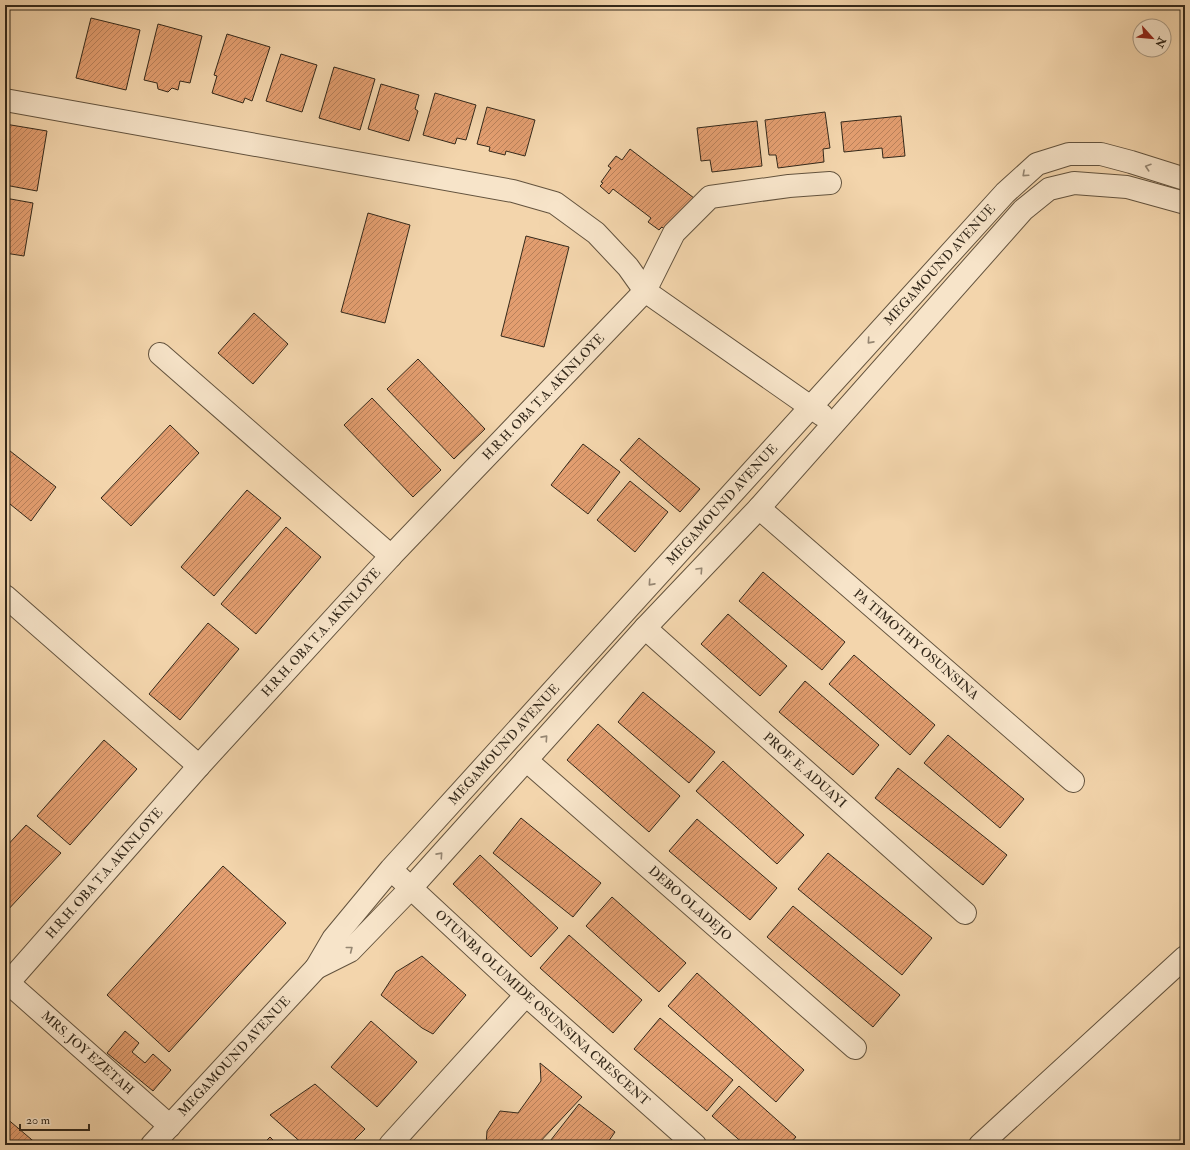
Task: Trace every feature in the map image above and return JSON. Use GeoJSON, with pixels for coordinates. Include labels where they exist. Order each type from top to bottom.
{"type":"FeatureCollection","features":[{"type":"Feature","properties":{"kind":"street"},"geometry":{"type":"LineString","coordinates":[[5,100],[514,191],[555,203],[596,232],[628,267],[645,291],[833,423]]}},
{"type":"Feature","properties":{"kind":"street","name":"MEGAMOUND AVENUE"},"geometry":{"type":"LineString","coordinates":[[152,1145],[316,968],[333,939],[391,869],[1005,193],[1037,164],[1069,154],[1101,154],[1185,179]]}},
{"type":"Feature","properties":{"kind":"street","name":"MEGAMOUND AVENUE"},"geometry":{"type":"LineString","coordinates":[[316,968],[350,951],[410,888],[645,628],[758,508],[1023,210],[1049,188],[1074,183],[1127,187],[1185,204]]}},
{"type":"Feature","properties":{"kind":"street","name":"H.R.H. OBA T.A. AKINLOYE"},"geometry":{"type":"LineString","coordinates":[[7,982],[199,766],[391,556],[645,291],[674,233],[710,197],[789,186],[830,184]]}},
{"type":"Feature","properties":{"kind":"street"},"geometry":{"type":"LineString","coordinates":[[160,354],[391,556]]}},
{"type":"Feature","properties":{"kind":"street","name":"PA TIMOTHY OSUNSINA"},"geometry":{"type":"LineString","coordinates":[[758,508],[1073,781]]}},
{"type":"Feature","properties":{"kind":"street"},"geometry":{"type":"LineString","coordinates":[[5,596],[199,766]]}},
{"type":"Feature","properties":{"kind":"street","name":"PROF. E. ADUAYI"},"geometry":{"type":"LineString","coordinates":[[645,628],[965,913]]}},
{"type":"Feature","properties":{"kind":"street","name":"DEBO OLADEJO"},"geometry":{"type":"LineString","coordinates":[[526,760],[854,1048]]}},
{"type":"Feature","properties":{"kind":"street","name":"OTUNBA OLUMIDE OSUNSINA CRESCENT"},"geometry":{"type":"LineString","coordinates":[[391,869],[526,995],[695,1145]]}},
{"type":"Feature","properties":{"kind":"street"},"geometry":{"type":"LineString","coordinates":[[980,1145],[1185,957]]}},
{"type":"Feature","properties":{"kind":"street","name":"MRS. JOY EZETAH"},"geometry":{"type":"LineString","coordinates":[[7,982],[170,1126]]}},
{"type":"Feature","properties":{"kind":"street"},"geometry":{"type":"LineString","coordinates":[[390,1145],[526,995]]}},
{"type":"Feature","properties":{"kind":"building"},"geometry":{"type":"Polygon","coordinates":[[[91,18],[140,30],[126,90],[76,78],[91,18]]]}},
{"type":"Feature","properties":{"kind":"building"},"geometry":{"type":"Polygon","coordinates":[[[158,24],[202,36],[190,83],[180,81],[178,90],[172,88],[168,92],[158,89],[157,83],[144,80],[158,24]]]}},
{"type":"Feature","properties":{"kind":"building"},"geometry":{"type":"Polygon","coordinates":[[[227,34],[270,47],[252,101],[245,98],[243,103],[212,93],[217,76],[214,75],[227,34]]]}},
{"type":"Feature","properties":{"kind":"building"},"geometry":{"type":"Polygon","coordinates":[[[281,54],[317,65],[302,112],[266,101],[281,54]]]}},
{"type":"Feature","properties":{"kind":"building"},"geometry":{"type":"Polygon","coordinates":[[[334,67],[375,79],[360,130],[319,118],[334,67]]]}},
{"type":"Feature","properties":{"kind":"building"},"geometry":{"type":"Polygon","coordinates":[[[381,84],[419,95],[415,109],[418,111],[409,141],[368,129],[381,84]]]}},
{"type":"Feature","properties":{"kind":"building"},"geometry":{"type":"Polygon","coordinates":[[[435,93],[476,105],[466,140],[457,138],[455,144],[423,135],[435,93]]]}},
{"type":"Feature","properties":{"kind":"building"},"geometry":{"type":"Polygon","coordinates":[[[487,107],[535,120],[525,156],[506,151],[505,155],[489,151],[490,147],[477,144],[487,107]]]}},
{"type":"Feature","properties":{"kind":"building"},"geometry":{"type":"Polygon","coordinates":[[[825,112],[830,148],[823,149],[824,162],[778,168],[776,155],[769,155],[765,120],[825,112]]]}},
{"type":"Feature","properties":{"kind":"building"},"geometry":{"type":"Polygon","coordinates":[[[901,116],[905,156],[883,158],[882,148],[844,152],[841,122],[901,116]]]}},
{"type":"Feature","properties":{"kind":"building"},"geometry":{"type":"Polygon","coordinates":[[[757,121],[762,166],[712,172],[710,160],[701,161],[697,128],[757,121]]]}},
{"type":"Feature","properties":{"kind":"building"},"geometry":{"type":"Polygon","coordinates":[[[5,124],[47,131],[37,191],[5,185],[5,124]]]}},
{"type":"Feature","properties":{"kind":"building"},"geometry":{"type":"Polygon","coordinates":[[[630,149],[694,198],[668,232],[662,227],[659,230],[648,222],[651,218],[613,189],[609,194],[600,186],[603,183],[601,182],[611,168],[608,166],[616,156],[622,160],[630,149]]]}},
{"type":"Feature","properties":{"kind":"building"},"geometry":{"type":"Polygon","coordinates":[[[5,198],[33,203],[24,256],[5,253],[5,198]]]}},
{"type":"Feature","properties":{"kind":"building"},"geometry":{"type":"Polygon","coordinates":[[[368,213],[410,225],[385,323],[341,312],[368,213]]]}},
{"type":"Feature","properties":{"kind":"building"},"geometry":{"type":"Polygon","coordinates":[[[526,236],[569,247],[544,347],[501,336],[526,236]]]}},
{"type":"Feature","properties":{"kind":"building"},"geometry":{"type":"Polygon","coordinates":[[[254,313],[288,344],[253,384],[218,353],[254,313]]]}},
{"type":"Feature","properties":{"kind":"building"},"geometry":{"type":"Polygon","coordinates":[[[418,359],[485,429],[454,459],[387,389],[418,359]]]}},
{"type":"Feature","properties":{"kind":"building"},"geometry":{"type":"Polygon","coordinates":[[[372,398],[441,470],[413,497],[344,425],[372,398]]]}},
{"type":"Feature","properties":{"kind":"building"},"geometry":{"type":"Polygon","coordinates":[[[170,425],[199,453],[131,526],[101,498],[170,425]]]}},
{"type":"Feature","properties":{"kind":"building"},"geometry":{"type":"Polygon","coordinates":[[[639,438],[700,489],[680,512],[620,460],[639,438]]]}},
{"type":"Feature","properties":{"kind":"building"},"geometry":{"type":"Polygon","coordinates":[[[583,444],[620,472],[588,514],[551,485],[583,444]]]}},
{"type":"Feature","properties":{"kind":"building"},"geometry":{"type":"Polygon","coordinates":[[[5,447],[56,487],[31,521],[5,500],[5,447]]]}},
{"type":"Feature","properties":{"kind":"building"},"geometry":{"type":"Polygon","coordinates":[[[630,481],[668,512],[635,552],[597,520],[630,481]]]}},
{"type":"Feature","properties":{"kind":"building"},"geometry":{"type":"Polygon","coordinates":[[[247,490],[281,518],[214,596],[181,567],[247,490]]]}},
{"type":"Feature","properties":{"kind":"building"},"geometry":{"type":"Polygon","coordinates":[[[286,527],[321,557],[256,634],[221,604],[286,527]]]}},
{"type":"Feature","properties":{"kind":"building"},"geometry":{"type":"Polygon","coordinates":[[[763,572],[845,642],[822,670],[739,601],[763,572]]]}},
{"type":"Feature","properties":{"kind":"building"},"geometry":{"type":"Polygon","coordinates":[[[728,614],[787,666],[760,696],[701,644],[728,614]]]}},
{"type":"Feature","properties":{"kind":"building"},"geometry":{"type":"Polygon","coordinates":[[[208,623],[239,649],[180,720],[149,694],[208,623]]]}},
{"type":"Feature","properties":{"kind":"building"},"geometry":{"type":"Polygon","coordinates":[[[854,655],[935,725],[910,755],[829,684],[854,655]]]}},
{"type":"Feature","properties":{"kind":"building"},"geometry":{"type":"Polygon","coordinates":[[[805,681],[879,745],[853,775],[779,712],[805,681]]]}},
{"type":"Feature","properties":{"kind":"building"},"geometry":{"type":"Polygon","coordinates":[[[643,692],[715,752],[689,783],[618,722],[643,692]]]}},
{"type":"Feature","properties":{"kind":"building"},"geometry":{"type":"Polygon","coordinates":[[[598,724],[680,796],[649,832],[567,760],[598,724]]]}},
{"type":"Feature","properties":{"kind":"building"},"geometry":{"type":"Polygon","coordinates":[[[948,735],[1024,799],[1000,828],[924,763],[948,735]]]}},
{"type":"Feature","properties":{"kind":"building"},"geometry":{"type":"Polygon","coordinates":[[[104,740],[137,769],[70,845],[37,816],[104,740]]]}},
{"type":"Feature","properties":{"kind":"building"},"geometry":{"type":"Polygon","coordinates":[[[723,761],[804,835],[777,864],[696,791],[723,761]]]}},
{"type":"Feature","properties":{"kind":"building"},"geometry":{"type":"Polygon","coordinates":[[[898,768],[1007,855],[983,885],[875,798],[898,768]]]}},
{"type":"Feature","properties":{"kind":"building"},"geometry":{"type":"Polygon","coordinates":[[[521,818],[601,883],[573,917],[493,853],[521,818]]]}},
{"type":"Feature","properties":{"kind":"building"},"geometry":{"type":"Polygon","coordinates":[[[697,819],[777,888],[750,920],[669,851],[697,819]]]}},
{"type":"Feature","properties":{"kind":"building"},"geometry":{"type":"Polygon","coordinates":[[[26,825],[61,853],[5,913],[5,848],[26,825]]]}},
{"type":"Feature","properties":{"kind":"building"},"geometry":{"type":"Polygon","coordinates":[[[828,853],[932,938],[902,975],[798,889],[828,853]]]}},
{"type":"Feature","properties":{"kind":"building"},"geometry":{"type":"Polygon","coordinates":[[[480,855],[558,928],[531,957],[453,884],[480,855]]]}},
{"type":"Feature","properties":{"kind":"building"},"geometry":{"type":"Polygon","coordinates":[[[223,866],[286,923],[169,1052],[107,995],[223,866]]]}},
{"type":"Feature","properties":{"kind":"building"},"geometry":{"type":"Polygon","coordinates":[[[612,897],[686,963],[659,992],[586,926],[612,897]]]}},
{"type":"Feature","properties":{"kind":"building"},"geometry":{"type":"Polygon","coordinates":[[[793,906],[900,995],[873,1027],[767,937],[793,906]]]}},
{"type":"Feature","properties":{"kind":"building"},"geometry":{"type":"Polygon","coordinates":[[[569,935],[642,1000],[613,1033],[540,968],[569,935]]]}},
{"type":"Feature","properties":{"kind":"building"},"geometry":{"type":"Polygon","coordinates":[[[422,956],[466,995],[433,1034],[422,1028],[381,995],[396,972],[422,956]]]}},
{"type":"Feature","properties":{"kind":"building"},"geometry":{"type":"Polygon","coordinates":[[[697,973],[804,1070],[776,1102],[668,1006],[697,973]]]}},
{"type":"Feature","properties":{"kind":"building"},"geometry":{"type":"Polygon","coordinates":[[[660,1018],[733,1080],[707,1111],[634,1049],[660,1018]]]}},
{"type":"Feature","properties":{"kind":"building"},"geometry":{"type":"Polygon","coordinates":[[[371,1021],[417,1062],[377,1107],[331,1067],[371,1021]]]}},
{"type":"Feature","properties":{"kind":"building"},"geometry":{"type":"Polygon","coordinates":[[[125,1031],[139,1043],[132,1052],[145,1063],[153,1054],[171,1070],[153,1091],[107,1053],[125,1031]]]}},
{"type":"Feature","properties":{"kind":"building"},"geometry":{"type":"Polygon","coordinates":[[[540,1063],[582,1097],[537,1145],[486,1145],[487,1131],[500,1111],[518,1113],[541,1081],[540,1063]]]}},
{"type":"Feature","properties":{"kind":"building"},"geometry":{"type":"Polygon","coordinates":[[[315,1084],[365,1129],[349,1145],[304,1145],[270,1115],[315,1084]]]}},
{"type":"Feature","properties":{"kind":"building"},"geometry":{"type":"Polygon","coordinates":[[[739,1086],[796,1137],[789,1145],[745,1145],[712,1116],[739,1086]]]}},
{"type":"Feature","properties":{"kind":"building"},"geometry":{"type":"Polygon","coordinates":[[[579,1104],[615,1132],[606,1145],[547,1145],[579,1104]]]}},
{"type":"Feature","properties":{"kind":"building"},"geometry":{"type":"Polygon","coordinates":[[[5,1117],[38,1145],[5,1145],[5,1117]]]}},
{"type":"Feature","properties":{"kind":"building"},"geometry":{"type":"Polygon","coordinates":[[[270,1137],[278,1145],[262,1145],[270,1137]]]}}]}
